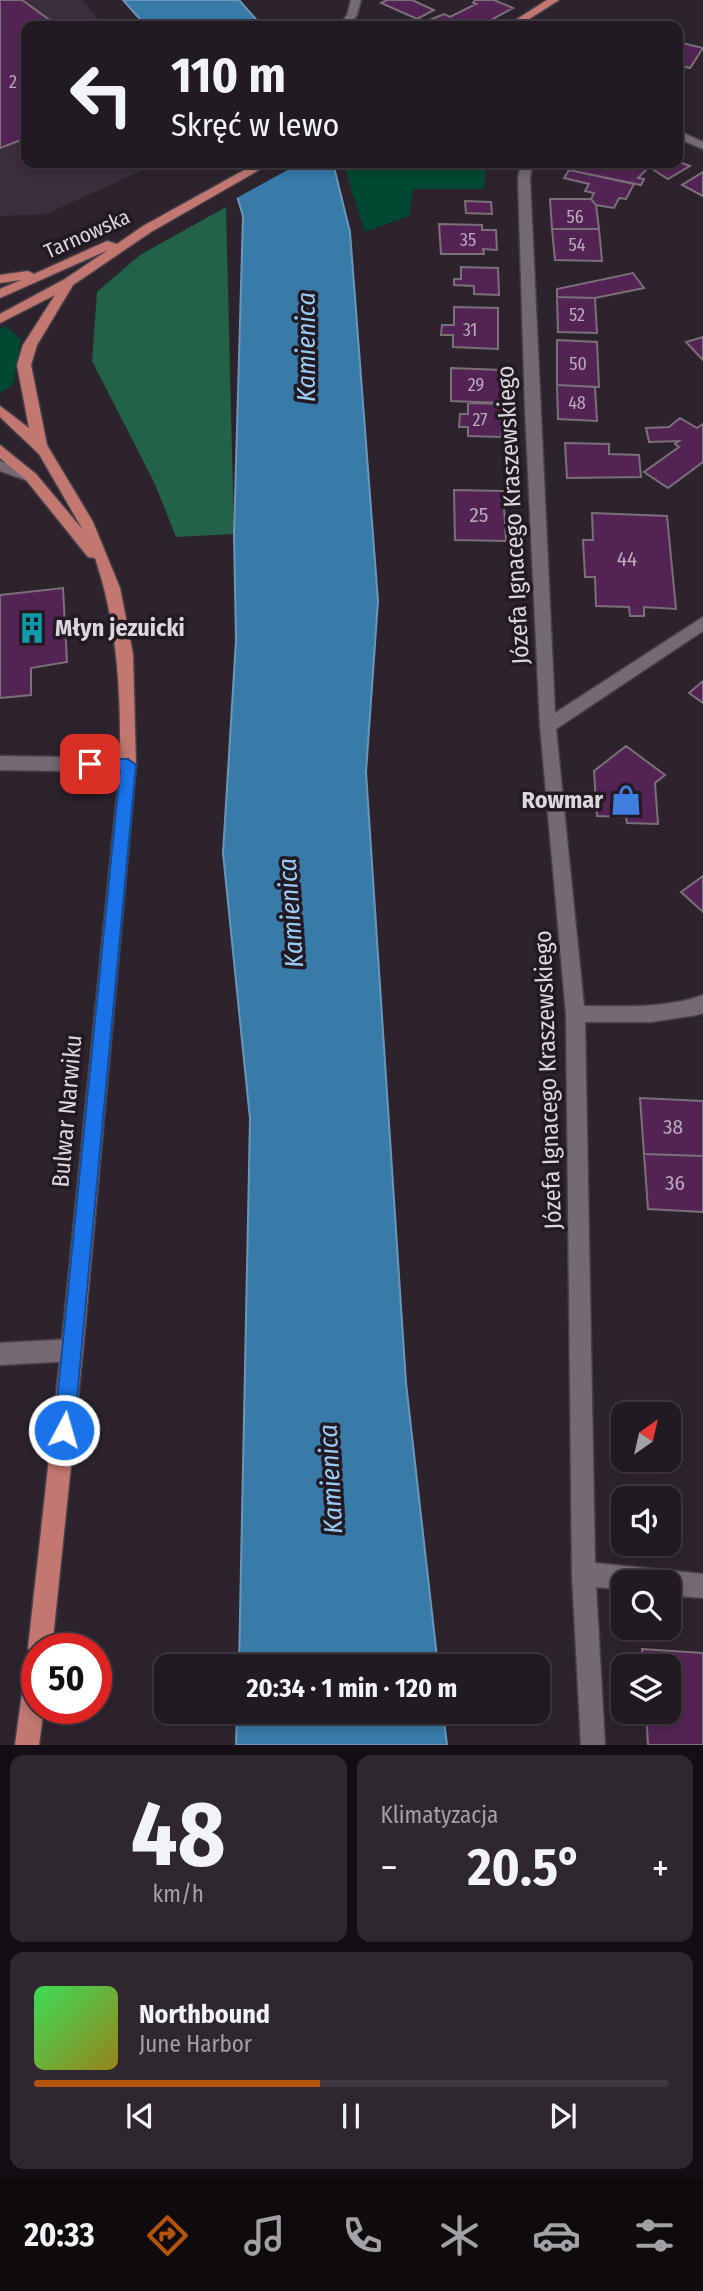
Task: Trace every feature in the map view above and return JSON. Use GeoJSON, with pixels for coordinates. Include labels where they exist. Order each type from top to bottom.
{"type":"FeatureCollection","features":[{"type":"Feature","properties":{"kind":"main road"},"geometry":{"type":"LineString","coordinates":[[519,21],[549,1]]}},
{"type":"Feature","properties":{"kind":"main road"},"geometry":{"type":"LineString","coordinates":[[147,229],[256,168]]}},
{"type":"Feature","properties":{"kind":"main road","name":"Tarnowska"},"geometry":{"type":"LineString","coordinates":[[0,294],[147,229]]}},
{"type":"Feature","properties":{"kind":"main road","name":"Tarnowska"},"geometry":{"type":"LineString","coordinates":[[0,319],[69,282],[147,229]]}},
{"type":"Feature","properties":{"kind":"main road"},"geometry":{"type":"LineString","coordinates":[[0,279],[52,270]]}},
{"type":"Feature","properties":{"kind":"main road"},"geometry":{"type":"LineString","coordinates":[[40,446],[24,365],[30,345],[69,282]]}},
{"type":"Feature","properties":{"kind":"main road","name":"Bulwar Narwiku"},"geometry":{"type":"LineString","coordinates":[[0,411],[40,446],[87,520],[112,579],[126,643],[130,691],[128,765],[72,1350],[42,1633]]}},
{"type":"Feature","properties":{"kind":"main road","name":"Bulwar Narwiku"},"geometry":{"type":"LineString","coordinates":[[0,450],[31,477],[74,527],[112,579]]}},
{"type":"Feature","properties":{"kind":"main road"},"geometry":{"type":"LineString","coordinates":[[27,1745],[30,1724]]}},
{"type":"Feature","properties":{"kind":"street"},"geometry":{"type":"LineString","coordinates":[[348,21],[356,0]]}},
{"type":"Feature","properties":{"kind":"street"},"geometry":{"type":"LineString","coordinates":[[683,136],[703,146]]}},
{"type":"Feature","properties":{"kind":"street","name":"Józefa Ignacego Kraszewskiego"},"geometry":{"type":"LineString","coordinates":[[526,168],[524,178],[532,409],[548,726],[575,1014],[584,1574],[593,1745]]}},
{"type":"Feature","properties":{"kind":"street"},"geometry":{"type":"LineString","coordinates":[[0,466],[31,477]]}},
{"type":"Feature","properties":{"kind":"street"},"geometry":{"type":"LineString","coordinates":[[548,726],[703,623]]}},
{"type":"Feature","properties":{"kind":"street"},"geometry":{"type":"LineString","coordinates":[[0,763],[128,765]]}},
{"type":"Feature","properties":{"kind":"street"},"geometry":{"type":"LineString","coordinates":[[575,1014],[651,1014],[697,1007],[703,1003]]}},
{"type":"Feature","properties":{"kind":"street"},"geometry":{"type":"LineString","coordinates":[[0,1354],[72,1350]]}},
{"type":"Feature","properties":{"kind":"street"},"geometry":{"type":"LineString","coordinates":[[584,1574],[611,1577]]}},
{"type":"Feature","properties":{"kind":"street"},"geometry":{"type":"LineString","coordinates":[[681,1584],[703,1586]]}},
{"type":"Feature","properties":{"kind":"shaded area"},"geometry":{"type":"Polygon","coordinates":[[[0,0],[82,0],[99,21],[21,21],[21,168],[148,168],[46,214],[0,216],[0,0]]]}},
{"type":"Feature","properties":{"kind":"green space"},"geometry":{"type":"Polygon","coordinates":[[[345,168],[486,168],[484,189],[413,189],[409,216],[365,232],[345,168]]]}},
{"type":"Feature","properties":{"kind":"green space"},"geometry":{"type":"Polygon","coordinates":[[[226,207],[234,534],[176,537],[155,484],[92,361],[97,292],[140,255],[226,207]]]}},
{"type":"Feature","properties":{"kind":"green space"},"geometry":{"type":"Polygon","coordinates":[[[4,325],[21,339],[13,385],[0,393],[0,330],[4,325]]]}},
{"type":"Feature","properties":{"kind":"water"},"geometry":{"type":"Polygon","coordinates":[[[123,0],[239,0],[258,21],[142,21],[123,0]]]}},
{"type":"Feature","properties":{"kind":"water","name":"Kamienica"},"geometry":{"type":"Polygon","coordinates":[[[229,168],[334,168],[350,232],[378,601],[366,772],[406,1383],[437,1654],[239,1654],[250,1119],[223,853],[236,640],[234,534],[243,216],[229,168]]]}},
{"type":"Feature","properties":{"kind":"water"},"geometry":{"type":"Polygon","coordinates":[[[237,1724],[444,1724],[447,1745],[236,1745],[237,1724]]]}},
{"type":"Feature","properties":{"kind":"pier"},"geometry":{"type":"Polygon","coordinates":[[[226,168],[291,168],[235,199],[226,168]]]}},
{"type":"Feature","properties":{"kind":"building"},"geometry":{"type":"Polygon","coordinates":[[[0,0],[22,0],[51,21],[21,21],[21,140],[0,148],[0,0]]]}},
{"type":"Feature","properties":{"kind":"building"},"geometry":{"type":"Polygon","coordinates":[[[387,0],[412,0],[434,10],[417,19],[381,3],[387,0]]]}},
{"type":"Feature","properties":{"kind":"building"},"geometry":{"type":"Polygon","coordinates":[[[475,0],[494,0],[513,8],[489,21],[427,21],[444,14],[450,17],[476,4],[473,3],[475,0]]]}},
{"type":"Feature","properties":{"kind":"building"},"geometry":{"type":"Polygon","coordinates":[[[683,43],[703,48],[690,68],[683,66],[683,43]]]}},
{"type":"Feature","properties":{"kind":"building"},"geometry":{"type":"Polygon","coordinates":[[[683,163],[690,166],[668,179],[651,168],[683,168],[683,163]]]}},
{"type":"Feature","properties":{"kind":"building"},"geometry":{"type":"Polygon","coordinates":[[[569,170],[646,170],[638,178],[644,179],[641,185],[569,170]]]}},
{"type":"Feature","properties":{"kind":"building"},"geometry":{"type":"Polygon","coordinates":[[[569,170],[634,184],[626,199],[619,198],[614,208],[596,205],[591,199],[594,193],[585,191],[589,184],[564,178],[569,170]]]}},
{"type":"Feature","properties":{"kind":"building"},"geometry":{"type":"Polygon","coordinates":[[[703,172],[703,196],[682,185],[703,172]]]}},
{"type":"Feature","properties":{"kind":"building"},"geometry":{"type":"Polygon","coordinates":[[[550,199],[591,199],[596,205],[599,229],[552,229],[550,199]]]}},
{"type":"Feature","properties":{"kind":"building"},"geometry":{"type":"Polygon","coordinates":[[[465,201],[491,202],[492,214],[466,213],[465,201]]]}},
{"type":"Feature","properties":{"kind":"building"},"geometry":{"type":"Polygon","coordinates":[[[439,224],[482,225],[482,230],[496,230],[497,250],[483,249],[484,254],[441,254],[439,224]]]}},
{"type":"Feature","properties":{"kind":"building"},"geometry":{"type":"Polygon","coordinates":[[[552,229],[599,229],[602,261],[555,260],[552,229]]]}},
{"type":"Feature","properties":{"kind":"building"},"geometry":{"type":"Polygon","coordinates":[[[461,267],[498,268],[499,295],[474,294],[474,286],[454,285],[454,279],[461,279],[461,267]]]}},
{"type":"Feature","properties":{"kind":"building"},"geometry":{"type":"Polygon","coordinates":[[[633,273],[644,288],[595,298],[557,297],[557,289],[633,273]]]}},
{"type":"Feature","properties":{"kind":"building"},"geometry":{"type":"Polygon","coordinates":[[[557,297],[595,298],[597,333],[558,332],[557,297]]]}},
{"type":"Feature","properties":{"kind":"building"},"geometry":{"type":"Polygon","coordinates":[[[454,307],[498,308],[498,349],[453,347],[453,335],[441,335],[442,325],[454,325],[454,307]]]}},
{"type":"Feature","properties":{"kind":"building"},"geometry":{"type":"Polygon","coordinates":[[[703,337],[703,360],[686,342],[703,337]]]}},
{"type":"Feature","properties":{"kind":"building"},"geometry":{"type":"Polygon","coordinates":[[[557,340],[597,342],[599,387],[557,385],[557,340]]]}},
{"type":"Feature","properties":{"kind":"building"},"geometry":{"type":"Polygon","coordinates":[[[451,368],[501,370],[502,403],[451,401],[451,368]]]}},
{"type":"Feature","properties":{"kind":"building"},"geometry":{"type":"Polygon","coordinates":[[[557,385],[595,387],[597,421],[558,419],[557,385]]]}},
{"type":"Feature","properties":{"kind":"building"},"geometry":{"type":"Polygon","coordinates":[[[468,403],[502,404],[501,437],[468,436],[468,427],[459,427],[460,414],[468,414],[468,403]]]}},
{"type":"Feature","properties":{"kind":"building"},"geometry":{"type":"Polygon","coordinates":[[[680,418],[697,428],[703,424],[703,462],[668,488],[644,472],[679,447],[675,444],[679,441],[649,442],[646,428],[669,427],[680,418]]]}},
{"type":"Feature","properties":{"kind":"building"},"geometry":{"type":"Polygon","coordinates":[[[565,443],[609,444],[609,454],[639,455],[641,477],[567,478],[565,443]]]}},
{"type":"Feature","properties":{"kind":"building"},"geometry":{"type":"Polygon","coordinates":[[[454,490],[503,491],[506,541],[455,540],[454,490]]]}},
{"type":"Feature","properties":{"kind":"building"},"geometry":{"type":"Polygon","coordinates":[[[592,513],[667,516],[676,609],[644,607],[644,616],[630,616],[629,607],[596,606],[595,577],[585,577],[583,540],[593,540],[592,513]]]}},
{"type":"Feature","properties":{"kind":"building","name":"Młyn jezuicki"},"geometry":{"type":"Polygon","coordinates":[[[63,588],[67,662],[31,668],[31,695],[0,698],[0,595],[63,588]]]}},
{"type":"Feature","properties":{"kind":"building"},"geometry":{"type":"Polygon","coordinates":[[[703,681],[703,703],[689,693],[703,681]]]}},
{"type":"Feature","properties":{"kind":"building","name":"Rowmar"},"geometry":{"type":"Polygon","coordinates":[[[626,746],[665,775],[655,783],[658,824],[627,823],[626,817],[597,816],[594,771],[626,746]]]}},
{"type":"Feature","properties":{"kind":"building"},"geometry":{"type":"Polygon","coordinates":[[[703,876],[703,912],[681,892],[703,876]]]}},
{"type":"Feature","properties":{"kind":"building"},"geometry":{"type":"Polygon","coordinates":[[[640,1098],[703,1101],[703,1156],[644,1154],[640,1098]]]}},
{"type":"Feature","properties":{"kind":"building"},"geometry":{"type":"Polygon","coordinates":[[[644,1154],[703,1156],[703,1212],[648,1209],[644,1154]]]}},
{"type":"Feature","properties":{"kind":"building"},"geometry":{"type":"Polygon","coordinates":[[[642,1649],[703,1653],[703,1745],[648,1745],[647,1724],[681,1724],[681,1654],[642,1654],[642,1649]]]}},
{"type":"Feature","properties":{"kind":"place","name":"Młyn jezuicki"},"geometry":{"type":"Point","coordinates":[32,628]}},
{"type":"Feature","properties":{"kind":"place","name":"Rowmar"},"geometry":{"type":"Point","coordinates":[626,800]}},
{"type":"Feature","properties":{"kind":"route"},"geometry":{"type":"LineString","coordinates":[[64,1430],[128,765],[90,764]]}}]}
